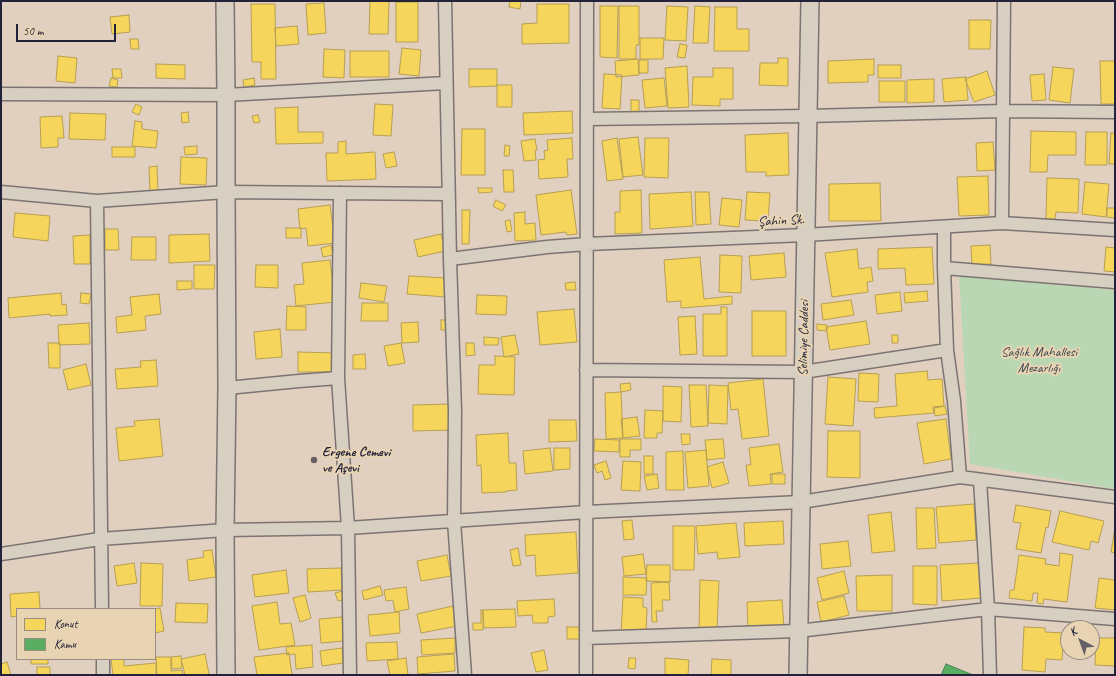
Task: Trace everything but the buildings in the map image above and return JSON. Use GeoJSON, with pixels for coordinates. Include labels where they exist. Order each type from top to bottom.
{"type":"FeatureCollection","features":[{"type":"Feature","properties":{"kind":"street"},"geometry":{"type":"LineString","coordinates":[[225,1],[227,388],[225,530],[226,675]]}},
{"type":"Feature","properties":{"kind":"street"},"geometry":{"type":"LineString","coordinates":[[444,1],[455,412],[454,521],[465,675]]}},
{"type":"Feature","properties":{"kind":"street"},"geometry":{"type":"LineString","coordinates":[[586,675],[587,1]]}},
{"type":"Feature","properties":{"kind":"street","name":"Selimiye Caddesi"},"geometry":{"type":"LineString","coordinates":[[798,675],[810,1]]}},
{"type":"Feature","properties":{"kind":"street"},"geometry":{"type":"LineString","coordinates":[[1002,223],[1004,1]]}},
{"type":"Feature","properties":{"kind":"street"},"geometry":{"type":"LineString","coordinates":[[1,94],[226,95],[446,83]]}},
{"type":"Feature","properties":{"kind":"street"},"geometry":{"type":"LineString","coordinates":[[587,119],[808,116],[1003,111],[1115,112]]}},
{"type":"Feature","properties":{"kind":"street"},"geometry":{"type":"LineString","coordinates":[[1,192],[97,201],[226,192],[448,194]]}},
{"type":"Feature","properties":{"kind":"street"},"geometry":{"type":"LineString","coordinates":[[340,193],[338,378],[348,528],[350,675]]}},
{"type":"Feature","properties":{"kind":"street"},"geometry":{"type":"LineString","coordinates":[[97,201],[102,608]]}},
{"type":"Feature","properties":{"kind":"street","name":"Şahin Sk."},"geometry":{"type":"LineString","coordinates":[[450,259],[547,247],[587,244],[806,235],[1002,223],[1115,230]]}},
{"type":"Feature","properties":{"kind":"street"},"geometry":{"type":"LineString","coordinates":[[944,227],[947,350],[954,401],[960,477]]}},
{"type":"Feature","properties":{"kind":"street"},"geometry":{"type":"LineString","coordinates":[[944,268],[1115,282]]}},
{"type":"Feature","properties":{"kind":"street"},"geometry":{"type":"LineString","coordinates":[[586,370],[803,372],[947,350]]}},
{"type":"Feature","properties":{"kind":"street"},"geometry":{"type":"LineString","coordinates":[[227,388],[338,378]]}},
{"type":"Feature","properties":{"kind":"street"},"geometry":{"type":"LineString","coordinates":[[1,554],[100,538],[225,530],[348,528],[586,512],[801,502],[960,477],[1115,497]]}},
{"type":"Feature","properties":{"kind":"street"},"geometry":{"type":"LineString","coordinates":[[980,480],[988,609],[990,675]]}},
{"type":"Feature","properties":{"kind":"street"},"geometry":{"type":"LineString","coordinates":[[586,638],[798,631],[988,609],[1115,619]]}},
{"type":"Feature","properties":{"kind":"street"},"geometry":{"type":"LineString","coordinates":[[103,660],[103,675]]}},
{"type":"Feature","properties":{"kind":"green space","name":"Sağlık Mahallesi Mezarlığı"},"geometry":{"type":"Polygon","coordinates":[[[959,276],[1115,290],[1115,489],[970,464],[959,276]]]}},
{"type":"Feature","properties":{"kind":"place","name":"Ergene Cemevi ve Aşevi"},"geometry":{"type":"Point","coordinates":[314,460]}}]}
